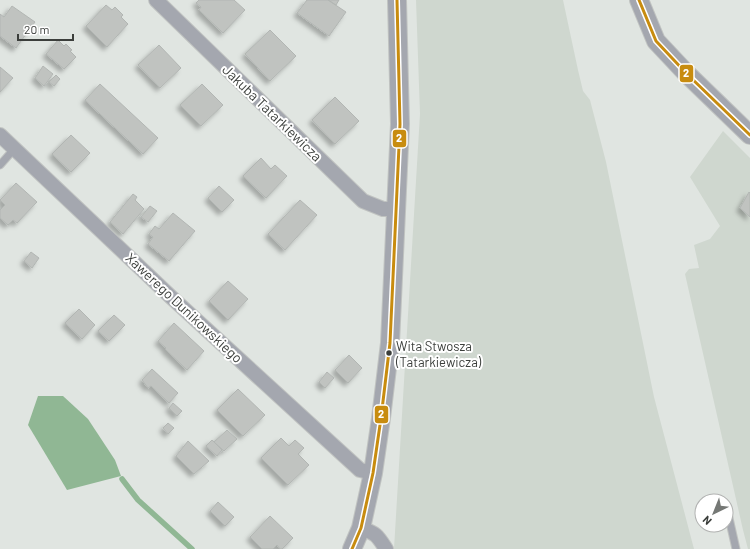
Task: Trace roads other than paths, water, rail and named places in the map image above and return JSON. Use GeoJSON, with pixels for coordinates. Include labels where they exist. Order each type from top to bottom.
{"type":"FeatureCollection","features":[{"type":"Feature","properties":{"kind":"street","name":"Jakuba Tatarkiewicza"},"geometry":{"type":"LineString","coordinates":[[156,0],[363,202],[383,209],[396,210]]}},
{"type":"Feature","properties":{"kind":"street"},"geometry":{"type":"LineString","coordinates":[[352,549],[361,528],[373,473],[390,343],[400,124],[397,0]]}},
{"type":"Feature","properties":{"kind":"street"},"geometry":{"type":"LineString","coordinates":[[639,0],[656,41],[687,74],[750,135]]}},
{"type":"Feature","properties":{"kind":"street","name":"Xawerego Dunikowskiego"},"geometry":{"type":"LineString","coordinates":[[0,135],[171,297],[360,470],[373,473]]}},
{"type":"Feature","properties":{"kind":"street"},"geometry":{"type":"LineString","coordinates":[[361,528],[378,536],[386,549]]}},
{"type":"Feature","properties":{"kind":"lane"},"geometry":{"type":"LineString","coordinates":[[0,165],[15,148]]}},
{"type":"Feature","properties":{"kind":"lane"},"geometry":{"type":"LineString","coordinates":[[732,533],[736,549]]}},
{"type":"Feature","properties":{"kind":"waterway"},"geometry":{"type":"LineString","coordinates":[[122,479],[138,500],[192,549]]}},
{"type":"Feature","properties":{"kind":"place","name":"Wita Stwosza (Tatarkiewicza)"},"geometry":{"type":"Point","coordinates":[389,353]}}]}
